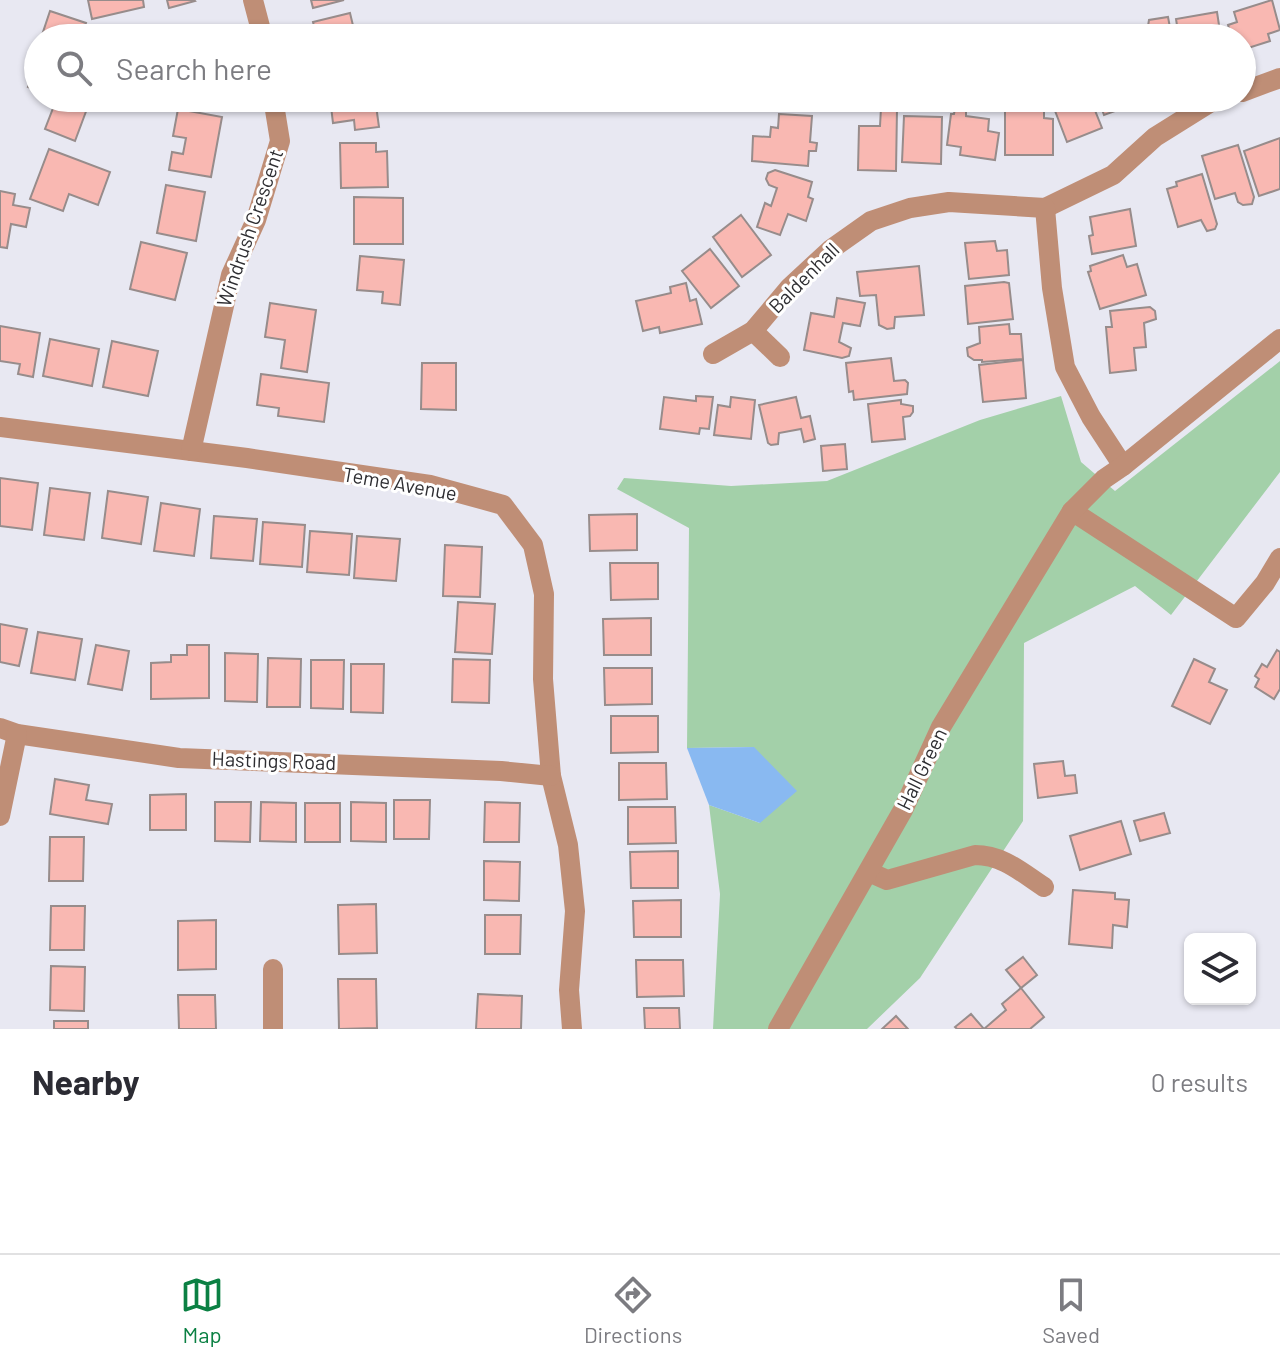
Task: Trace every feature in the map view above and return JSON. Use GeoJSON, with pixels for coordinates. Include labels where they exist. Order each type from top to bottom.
{"type":"FeatureCollection","features":[{"type":"Feature","properties":{"kind":"street"},"geometry":{"type":"LineString","coordinates":[[253,0],[259,24]]}},
{"type":"Feature","properties":{"kind":"street"},"geometry":{"type":"LineString","coordinates":[[1256,87],[1280,78]]}},
{"type":"Feature","properties":{"kind":"street","name":"Windrush Crescent"},"geometry":{"type":"LineString","coordinates":[[191,451],[231,275],[256,220],[280,141],[275,112]]}},
{"type":"Feature","properties":{"kind":"street","name":"Baldenhall"},"geometry":{"type":"LineString","coordinates":[[713,354],[753,331],[790,287],[830,250],[871,221],[910,208],[949,202],[1045,208],[1113,175],[1155,137],[1195,112]]}},
{"type":"Feature","properties":{"kind":"street"},"geometry":{"type":"LineString","coordinates":[[1045,208],[1052,288],[1065,367],[1091,417],[1123,466]]}},
{"type":"Feature","properties":{"kind":"street","name":"Baldenhall"},"geometry":{"type":"LineString","coordinates":[[753,331],[780,357]]}},
{"type":"Feature","properties":{"kind":"street","name":"Hall Green"},"geometry":{"type":"LineString","coordinates":[[778,1029],[903,810],[941,727],[1072,511],[1104,479],[1280,339]]}},
{"type":"Feature","properties":{"kind":"street","name":"Teme Avenue"},"geometry":{"type":"LineString","coordinates":[[0,427],[430,485],[503,505],[533,545],[544,594],[543,679],[551,776],[568,845],[575,911],[569,990],[572,1029]]}},
{"type":"Feature","properties":{"kind":"street"},"geometry":{"type":"LineString","coordinates":[[1072,511],[1236,618],[1265,583],[1280,558]]}},
{"type":"Feature","properties":{"kind":"street"},"geometry":{"type":"LineString","coordinates":[[0,816],[8,731]]}},
{"type":"Feature","properties":{"kind":"street","name":"Hastings Road"},"geometry":{"type":"LineString","coordinates":[[8,731],[179,758],[469,769],[551,776]]}},
{"type":"Feature","properties":{"kind":"street"},"geometry":{"type":"LineString","coordinates":[[869,872],[887,880],[975,855],[986,855],[1007,862],[1044,887]]}},
{"type":"Feature","properties":{"kind":"street"},"geometry":{"type":"LineString","coordinates":[[273,969],[273,1029]]}},
{"type":"Feature","properties":{"kind":"green space"},"geometry":{"type":"Polygon","coordinates":[[[1280,361],[1280,472],[1171,615],[1135,586],[1024,643],[1023,821],[920,978],[867,1029],[713,1029],[720,894],[709,805],[760,823],[754,747],[687,748],[689,528],[617,489],[624,478],[731,486],[827,481],[980,420],[1061,396],[1081,462],[1115,491],[1280,361]]]}},
{"type":"Feature","properties":{"kind":"water"},"geometry":{"type":"Polygon","coordinates":[[[754,747],[797,791],[760,823],[709,805],[687,748],[754,747]]]}},
{"type":"Feature","properties":{"kind":"building"},"geometry":{"type":"Polygon","coordinates":[[[88,0],[143,0],[144,7],[92,19],[88,0]]]}},
{"type":"Feature","properties":{"kind":"building"},"geometry":{"type":"Polygon","coordinates":[[[167,0],[194,0],[195,1],[169,8],[167,0]]]}},
{"type":"Feature","properties":{"kind":"building"},"geometry":{"type":"Polygon","coordinates":[[[311,0],[344,0],[313,8],[311,0]]]}},
{"type":"Feature","properties":{"kind":"building"},"geometry":{"type":"Polygon","coordinates":[[[1272,0],[1280,30],[1268,34],[1270,41],[1256,46],[1256,24],[1231,24],[1237,22],[1234,12],[1272,0]]]}},
{"type":"Feature","properties":{"kind":"building"},"geometry":{"type":"Polygon","coordinates":[[[50,11],[86,23],[86,24],[46,24],[50,11]]]}},
{"type":"Feature","properties":{"kind":"building"},"geometry":{"type":"Polygon","coordinates":[[[1217,12],[1219,24],[1177,24],[1176,19],[1217,12]]]}},
{"type":"Feature","properties":{"kind":"building"},"geometry":{"type":"Polygon","coordinates":[[[350,13],[353,24],[314,24],[350,13]]]}},
{"type":"Feature","properties":{"kind":"building"},"geometry":{"type":"Polygon","coordinates":[[[1168,17],[1169,24],[1148,24],[1149,20],[1168,17]]]}},
{"type":"Feature","properties":{"kind":"building"},"geometry":{"type":"Polygon","coordinates":[[[52,112],[86,112],[75,141],[45,129],[52,112]]]}},
{"type":"Feature","properties":{"kind":"building"},"geometry":{"type":"Polygon","coordinates":[[[177,112],[222,117],[211,177],[169,170],[172,152],[183,154],[186,138],[173,136],[177,112]]]}},
{"type":"Feature","properties":{"kind":"building"},"geometry":{"type":"Polygon","coordinates":[[[332,112],[377,112],[379,127],[355,130],[354,120],[333,123],[332,112]]]}},
{"type":"Feature","properties":{"kind":"building"},"geometry":{"type":"Polygon","coordinates":[[[881,112],[897,112],[896,171],[858,170],[859,126],[880,126],[881,112]]]}},
{"type":"Feature","properties":{"kind":"building"},"geometry":{"type":"Polygon","coordinates":[[[966,112],[966,116],[989,119],[988,131],[999,133],[995,160],[960,155],[961,147],[947,145],[951,114],[966,112]]]}},
{"type":"Feature","properties":{"kind":"building"},"geometry":{"type":"Polygon","coordinates":[[[1005,112],[1044,112],[1044,118],[1053,119],[1053,155],[1005,155],[1005,112]]]}},
{"type":"Feature","properties":{"kind":"building"},"geometry":{"type":"Polygon","coordinates":[[[1055,112],[1096,112],[1102,128],[1067,142],[1055,112]]]}},
{"type":"Feature","properties":{"kind":"building"},"geometry":{"type":"Polygon","coordinates":[[[779,114],[812,116],[810,142],[817,143],[816,151],[809,151],[808,166],[752,161],[753,136],[770,137],[771,127],[778,128],[779,114]]]}},
{"type":"Feature","properties":{"kind":"building"},"geometry":{"type":"Polygon","coordinates":[[[904,116],[942,117],[941,164],[902,162],[904,116]]]}},
{"type":"Feature","properties":{"kind":"building"},"geometry":{"type":"Polygon","coordinates":[[[1280,138],[1280,189],[1259,196],[1244,151],[1280,138]]]}},
{"type":"Feature","properties":{"kind":"building"},"geometry":{"type":"Polygon","coordinates":[[[340,143],[376,143],[376,152],[387,151],[388,187],[341,188],[340,143]]]}},
{"type":"Feature","properties":{"kind":"building"},"geometry":{"type":"Polygon","coordinates":[[[1238,145],[1254,197],[1252,204],[1238,202],[1235,193],[1215,199],[1202,156],[1238,145]]]}},
{"type":"Feature","properties":{"kind":"building"},"geometry":{"type":"Polygon","coordinates":[[[49,149],[110,172],[98,205],[69,194],[63,211],[30,199],[49,149]]]}},
{"type":"Feature","properties":{"kind":"building"},"geometry":{"type":"Polygon","coordinates":[[[775,170],[812,182],[808,197],[813,199],[806,221],[788,214],[780,235],[757,227],[765,203],[771,206],[777,188],[769,185],[766,179],[768,173],[775,170]]]}},
{"type":"Feature","properties":{"kind":"building"},"geometry":{"type":"Polygon","coordinates":[[[1202,174],[1217,224],[1215,229],[1207,231],[1201,220],[1178,227],[1167,189],[1177,186],[1176,182],[1202,174]]]}},
{"type":"Feature","properties":{"kind":"building"},"geometry":{"type":"Polygon","coordinates":[[[166,185],[205,192],[196,241],[157,233],[166,185]]]}},
{"type":"Feature","properties":{"kind":"building"},"geometry":{"type":"Polygon","coordinates":[[[0,191],[15,194],[13,205],[30,208],[26,227],[11,224],[7,248],[0,247],[0,191]]]}},
{"type":"Feature","properties":{"kind":"building"},"geometry":{"type":"Polygon","coordinates":[[[354,197],[403,198],[403,244],[354,244],[354,197]]]}},
{"type":"Feature","properties":{"kind":"building"},"geometry":{"type":"Polygon","coordinates":[[[1130,209],[1136,246],[1092,254],[1090,217],[1130,209]]]}},
{"type":"Feature","properties":{"kind":"building"},"geometry":{"type":"Polygon","coordinates":[[[741,215],[771,255],[742,277],[713,237],[741,215]]]}},
{"type":"Feature","properties":{"kind":"building"},"geometry":{"type":"Polygon","coordinates":[[[995,241],[997,251],[1007,250],[1009,275],[969,279],[965,243],[995,241]]]}},
{"type":"Feature","properties":{"kind":"building"},"geometry":{"type":"Polygon","coordinates":[[[141,242],[187,253],[175,300],[130,289],[141,242]]]}},
{"type":"Feature","properties":{"kind":"building"},"geometry":{"type":"Polygon","coordinates":[[[710,249],[739,286],[711,308],[682,271],[710,249]]]}},
{"type":"Feature","properties":{"kind":"building"},"geometry":{"type":"Polygon","coordinates":[[[1123,255],[1127,267],[1137,264],[1146,295],[1100,309],[1088,272],[1091,271],[1090,266],[1123,255]]]}},
{"type":"Feature","properties":{"kind":"building"},"geometry":{"type":"Polygon","coordinates":[[[360,256],[404,260],[400,305],[382,303],[383,292],[357,290],[360,256]]]}},
{"type":"Feature","properties":{"kind":"building"},"geometry":{"type":"Polygon","coordinates":[[[919,266],[924,315],[895,317],[894,328],[879,325],[876,295],[860,296],[857,272],[919,266]]]}},
{"type":"Feature","properties":{"kind":"building"},"geometry":{"type":"Polygon","coordinates":[[[686,283],[690,301],[696,299],[702,324],[660,333],[659,327],[643,331],[636,301],[671,293],[670,287],[686,283]]]}},
{"type":"Feature","properties":{"kind":"building"},"geometry":{"type":"Polygon","coordinates":[[[1009,283],[1013,319],[968,324],[965,286],[1009,283]]]}},
{"type":"Feature","properties":{"kind":"building"},"geometry":{"type":"Polygon","coordinates":[[[837,298],[865,303],[860,326],[843,323],[839,342],[851,348],[849,356],[842,358],[804,350],[811,313],[834,317],[837,298]]]}},
{"type":"Feature","properties":{"kind":"building"},"geometry":{"type":"Polygon","coordinates":[[[270,303],[316,310],[307,372],[281,368],[285,340],[265,337],[270,303]]]}},
{"type":"Feature","properties":{"kind":"building"},"geometry":{"type":"Polygon","coordinates":[[[1150,307],[1155,311],[1156,319],[1144,323],[1146,347],[1134,348],[1136,370],[1110,373],[1106,327],[1112,327],[1110,311],[1150,307]]]}},
{"type":"Feature","properties":{"kind":"building"},"geometry":{"type":"Polygon","coordinates":[[[1009,324],[1010,334],[1021,334],[1023,359],[982,362],[968,356],[967,348],[980,343],[979,327],[1009,324]]]}},
{"type":"Feature","properties":{"kind":"building"},"geometry":{"type":"Polygon","coordinates":[[[0,326],[40,333],[33,377],[18,374],[20,364],[0,361],[0,326]]]}},
{"type":"Feature","properties":{"kind":"building"},"geometry":{"type":"Polygon","coordinates":[[[50,339],[99,349],[92,386],[43,376],[50,339]]]}},
{"type":"Feature","properties":{"kind":"building"},"geometry":{"type":"Polygon","coordinates":[[[112,341],[158,351],[148,396],[103,387],[112,341]]]}},
{"type":"Feature","properties":{"kind":"building"},"geometry":{"type":"Polygon","coordinates":[[[891,358],[894,381],[905,380],[908,383],[907,394],[854,400],[853,391],[849,392],[846,363],[891,358]]]}},
{"type":"Feature","properties":{"kind":"building"},"geometry":{"type":"Polygon","coordinates":[[[1023,360],[1026,398],[983,402],[979,365],[1023,360]]]}},
{"type":"Feature","properties":{"kind":"building"},"geometry":{"type":"Polygon","coordinates":[[[422,363],[456,363],[456,410],[421,409],[422,363]]]}},
{"type":"Feature","properties":{"kind":"building"},"geometry":{"type":"Polygon","coordinates":[[[261,374],[329,383],[324,422],[278,416],[279,408],[257,405],[261,374]]]}},
{"type":"Feature","properties":{"kind":"building"},"geometry":{"type":"Polygon","coordinates":[[[696,396],[713,397],[709,429],[700,428],[699,434],[660,429],[664,397],[696,401],[696,396]]]}},
{"type":"Feature","properties":{"kind":"building"},"geometry":{"type":"Polygon","coordinates":[[[731,397],[755,400],[751,439],[714,435],[718,405],[730,407],[731,397]]]}},
{"type":"Feature","properties":{"kind":"building"},"geometry":{"type":"Polygon","coordinates":[[[796,397],[801,418],[810,416],[815,439],[804,442],[801,429],[779,433],[778,444],[771,445],[759,405],[796,397]]]}},
{"type":"Feature","properties":{"kind":"building"},"geometry":{"type":"Polygon","coordinates":[[[901,400],[901,404],[913,406],[910,416],[903,417],[905,439],[872,442],[868,404],[901,400]]]}},
{"type":"Feature","properties":{"kind":"building"},"geometry":{"type":"Polygon","coordinates":[[[845,444],[847,469],[823,471],[821,446],[845,444]]]}},
{"type":"Feature","properties":{"kind":"building"},"geometry":{"type":"Polygon","coordinates":[[[0,478],[38,483],[32,530],[0,526],[0,478]]]}},
{"type":"Feature","properties":{"kind":"building"},"geometry":{"type":"Polygon","coordinates":[[[50,488],[90,493],[84,540],[44,535],[50,488]]]}},
{"type":"Feature","properties":{"kind":"building"},"geometry":{"type":"Polygon","coordinates":[[[108,491],[148,497],[141,544],[102,538],[108,491]]]}},
{"type":"Feature","properties":{"kind":"building"},"geometry":{"type":"Polygon","coordinates":[[[161,503],[200,509],[194,556],[154,551],[161,503]]]}},
{"type":"Feature","properties":{"kind":"building"},"geometry":{"type":"Polygon","coordinates":[[[637,514],[637,550],[590,551],[589,515],[637,514]]]}},
{"type":"Feature","properties":{"kind":"building"},"geometry":{"type":"Polygon","coordinates":[[[214,516],[257,519],[253,561],[211,558],[214,516]]]}},
{"type":"Feature","properties":{"kind":"building"},"geometry":{"type":"Polygon","coordinates":[[[263,522],[305,525],[302,567],[260,564],[263,522]]]}},
{"type":"Feature","properties":{"kind":"building"},"geometry":{"type":"Polygon","coordinates":[[[310,531],[352,534],[349,575],[307,572],[310,531]]]}},
{"type":"Feature","properties":{"kind":"building"},"geometry":{"type":"Polygon","coordinates":[[[357,536],[400,539],[396,581],[354,578],[357,536]]]}},
{"type":"Feature","properties":{"kind":"building"},"geometry":{"type":"Polygon","coordinates":[[[445,545],[482,547],[480,597],[443,596],[445,545]]]}},
{"type":"Feature","properties":{"kind":"building"},"geometry":{"type":"Polygon","coordinates":[[[610,563],[658,563],[658,599],[611,600],[610,563]]]}},
{"type":"Feature","properties":{"kind":"building"},"geometry":{"type":"Polygon","coordinates":[[[458,602],[495,604],[492,654],[455,652],[458,602]]]}},
{"type":"Feature","properties":{"kind":"building"},"geometry":{"type":"Polygon","coordinates":[[[651,618],[651,655],[604,655],[603,619],[651,618]]]}},
{"type":"Feature","properties":{"kind":"building"},"geometry":{"type":"Polygon","coordinates":[[[0,624],[27,629],[19,666],[0,662],[0,624]]]}},
{"type":"Feature","properties":{"kind":"building"},"geometry":{"type":"Polygon","coordinates":[[[38,632],[82,639],[75,680],[31,673],[38,632]]]}},
{"type":"Feature","properties":{"kind":"building"},"geometry":{"type":"Polygon","coordinates":[[[96,645],[129,651],[122,690],[88,684],[96,645]]]}},
{"type":"Feature","properties":{"kind":"building"},"geometry":{"type":"Polygon","coordinates":[[[187,645],[209,645],[209,698],[151,699],[151,663],[171,662],[171,655],[187,655],[187,645]]]}},
{"type":"Feature","properties":{"kind":"building"},"geometry":{"type":"Polygon","coordinates":[[[1277,650],[1280,652],[1280,689],[1274,699],[1255,687],[1259,679],[1255,676],[1262,664],[1267,667],[1277,650]]]}},
{"type":"Feature","properties":{"kind":"building"},"geometry":{"type":"Polygon","coordinates":[[[225,653],[258,654],[257,702],[225,701],[225,653]]]}},
{"type":"Feature","properties":{"kind":"building"},"geometry":{"type":"Polygon","coordinates":[[[268,658],[301,659],[300,707],[267,707],[268,658]]]}},
{"type":"Feature","properties":{"kind":"building"},"geometry":{"type":"Polygon","coordinates":[[[453,659],[490,660],[489,703],[452,702],[453,659]]]}},
{"type":"Feature","properties":{"kind":"building"},"geometry":{"type":"Polygon","coordinates":[[[1194,659],[1215,669],[1209,682],[1227,690],[1210,724],[1172,706],[1194,659]]]}},
{"type":"Feature","properties":{"kind":"building"},"geometry":{"type":"Polygon","coordinates":[[[311,660],[344,660],[343,709],[311,708],[311,660]]]}},
{"type":"Feature","properties":{"kind":"building"},"geometry":{"type":"Polygon","coordinates":[[[351,664],[384,664],[383,713],[351,712],[351,664]]]}},
{"type":"Feature","properties":{"kind":"building"},"geometry":{"type":"Polygon","coordinates":[[[604,668],[652,668],[652,704],[605,705],[604,668]]]}},
{"type":"Feature","properties":{"kind":"building"},"geometry":{"type":"Polygon","coordinates":[[[611,716],[658,716],[658,752],[611,753],[611,716]]]}},
{"type":"Feature","properties":{"kind":"building"},"geometry":{"type":"Polygon","coordinates":[[[1063,761],[1065,776],[1075,775],[1077,793],[1038,798],[1034,764],[1063,761]]]}},
{"type":"Feature","properties":{"kind":"building"},"geometry":{"type":"Polygon","coordinates":[[[619,763],[666,763],[667,799],[619,800],[619,763]]]}},
{"type":"Feature","properties":{"kind":"building"},"geometry":{"type":"Polygon","coordinates":[[[55,779],[89,785],[86,800],[112,804],[108,824],[50,814],[55,779]]]}},
{"type":"Feature","properties":{"kind":"building"},"geometry":{"type":"Polygon","coordinates":[[[186,794],[186,830],[150,830],[150,795],[186,794]]]}},
{"type":"Feature","properties":{"kind":"building"},"geometry":{"type":"Polygon","coordinates":[[[394,800],[430,800],[429,839],[394,839],[394,800]]]}},
{"type":"Feature","properties":{"kind":"building"},"geometry":{"type":"Polygon","coordinates":[[[215,802],[251,802],[250,842],[215,841],[215,802]]]}},
{"type":"Feature","properties":{"kind":"building"},"geometry":{"type":"Polygon","coordinates":[[[261,802],[296,803],[296,842],[260,841],[261,802]]]}},
{"type":"Feature","properties":{"kind":"building"},"geometry":{"type":"Polygon","coordinates":[[[351,802],[386,803],[386,842],[351,841],[351,802]]]}},
{"type":"Feature","properties":{"kind":"building"},"geometry":{"type":"Polygon","coordinates":[[[485,802],[520,803],[519,842],[484,842],[485,802]]]}},
{"type":"Feature","properties":{"kind":"building"},"geometry":{"type":"Polygon","coordinates":[[[305,803],[340,803],[340,842],[305,842],[305,803]]]}},
{"type":"Feature","properties":{"kind":"building"},"geometry":{"type":"Polygon","coordinates":[[[628,807],[675,807],[676,843],[628,844],[628,807]]]}},
{"type":"Feature","properties":{"kind":"building"},"geometry":{"type":"Polygon","coordinates":[[[1164,813],[1170,833],[1140,841],[1134,821],[1164,813]]]}},
{"type":"Feature","properties":{"kind":"building"},"geometry":{"type":"Polygon","coordinates":[[[1121,821],[1131,854],[1080,870],[1070,836],[1121,821]]]}},
{"type":"Feature","properties":{"kind":"building"},"geometry":{"type":"Polygon","coordinates":[[[50,837],[84,837],[83,881],[49,881],[50,837]]]}},
{"type":"Feature","properties":{"kind":"building"},"geometry":{"type":"Polygon","coordinates":[[[678,851],[678,888],[631,888],[630,852],[678,851]]]}},
{"type":"Feature","properties":{"kind":"building"},"geometry":{"type":"Polygon","coordinates":[[[484,861],[520,862],[519,901],[484,900],[484,861]]]}},
{"type":"Feature","properties":{"kind":"building"},"geometry":{"type":"Polygon","coordinates":[[[1073,890],[1115,893],[1115,899],[1129,900],[1127,927],[1113,925],[1112,948],[1069,944],[1073,890]]]}},
{"type":"Feature","properties":{"kind":"building"},"geometry":{"type":"Polygon","coordinates":[[[681,900],[681,937],[634,937],[633,901],[681,900]]]}},
{"type":"Feature","properties":{"kind":"building"},"geometry":{"type":"Polygon","coordinates":[[[376,904],[377,953],[339,954],[338,905],[376,904]]]}},
{"type":"Feature","properties":{"kind":"building"},"geometry":{"type":"Polygon","coordinates":[[[51,906],[85,906],[84,950],[50,950],[51,906]]]}},
{"type":"Feature","properties":{"kind":"building"},"geometry":{"type":"Polygon","coordinates":[[[485,915],[521,915],[520,954],[485,954],[485,915]]]}},
{"type":"Feature","properties":{"kind":"building"},"geometry":{"type":"Polygon","coordinates":[[[216,920],[216,969],[178,970],[178,921],[216,920]]]}},
{"type":"Feature","properties":{"kind":"building"},"geometry":{"type":"Polygon","coordinates":[[[1023,957],[1037,975],[1021,988],[1006,970],[1023,957]]]}},
{"type":"Feature","properties":{"kind":"building"},"geometry":{"type":"Polygon","coordinates":[[[636,960],[683,960],[684,996],[637,997],[636,960]]]}},
{"type":"Feature","properties":{"kind":"building"},"geometry":{"type":"Polygon","coordinates":[[[51,966],[85,967],[84,1011],[50,1010],[51,966]]]}},
{"type":"Feature","properties":{"kind":"building"},"geometry":{"type":"Polygon","coordinates":[[[338,979],[376,979],[377,1028],[339,1029],[338,979]]]}},
{"type":"Feature","properties":{"kind":"building"},"geometry":{"type":"Polygon","coordinates":[[[1021,988],[1044,1017],[1030,1029],[984,1029],[1006,1010],[1002,1004],[1021,988]]]}},
{"type":"Feature","properties":{"kind":"building"},"geometry":{"type":"Polygon","coordinates":[[[478,994],[522,996],[521,1029],[476,1029],[478,994]]]}},
{"type":"Feature","properties":{"kind":"building"},"geometry":{"type":"Polygon","coordinates":[[[178,995],[215,995],[216,1029],[179,1029],[178,995]]]}},
{"type":"Feature","properties":{"kind":"building"},"geometry":{"type":"Polygon","coordinates":[[[644,1008],[679,1008],[680,1029],[645,1029],[644,1008]]]}},
{"type":"Feature","properties":{"kind":"building"},"geometry":{"type":"Polygon","coordinates":[[[971,1014],[984,1029],[955,1027],[971,1014]]]}},
{"type":"Feature","properties":{"kind":"building"},"geometry":{"type":"Polygon","coordinates":[[[896,1016],[908,1029],[882,1029],[896,1016]]]}},
{"type":"Feature","properties":{"kind":"building"},"geometry":{"type":"Polygon","coordinates":[[[54,1021],[88,1021],[88,1029],[54,1029],[54,1021]]]}}]}
